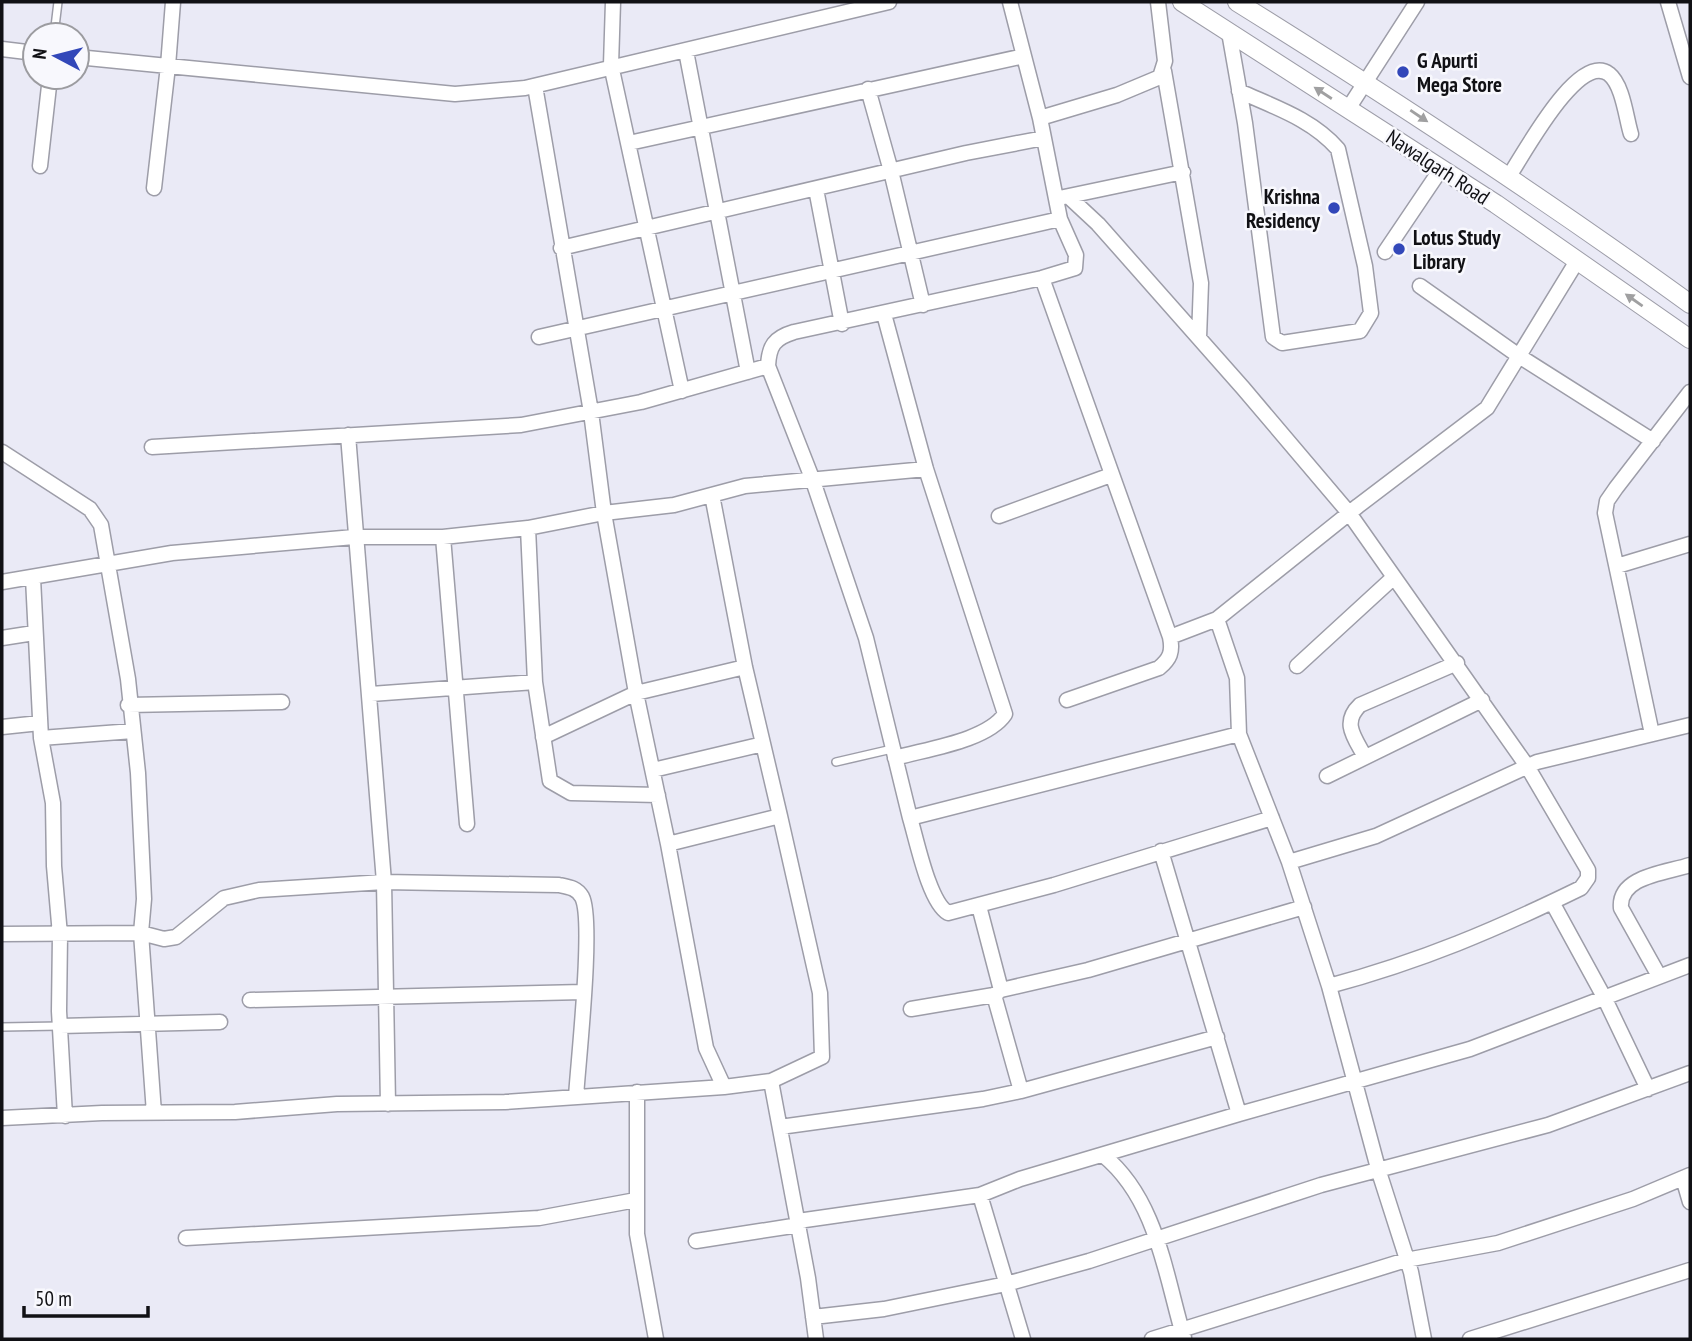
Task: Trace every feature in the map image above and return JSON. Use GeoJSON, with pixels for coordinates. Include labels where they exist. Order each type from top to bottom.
{"type":"FeatureCollection","features":[{"type":"Feature","properties":{"kind":"street"},"geometry":{"type":"LineString","coordinates":[[155,188],[173,2]]}},
{"type":"Feature","properties":{"kind":"street"},"geometry":{"type":"LineString","coordinates":[[613,2],[611,65],[682,391]]}},
{"type":"Feature","properties":{"kind":"street"},"geometry":{"type":"LineString","coordinates":[[91,58],[455,94],[535,86],[611,65],[686,51],[889,2]]}},
{"type":"Feature","properties":{"kind":"street"},"geometry":{"type":"LineString","coordinates":[[1010,2],[1044,138],[1063,197],[1060,219],[1077,262],[1070,272],[780,336],[772,343],[768,366],[812,478],[866,638],[910,818],[932,890],[941,909],[948,913],[1272,818]]}},
{"type":"Feature","properties":{"kind":"street"},"geometry":{"type":"LineString","coordinates":[[1158,2],[1164,71],[1201,283],[1199,338]]}},
{"type":"Feature","properties":{"kind":"street","name":"Nawalgarh Road"},"geometry":{"type":"LineString","coordinates":[[1182,2],[1441,169],[1690,339]]}},
{"type":"Feature","properties":{"kind":"street"},"geometry":{"type":"LineString","coordinates":[[1237,2],[1365,81],[1509,176],[1690,304]]}},
{"type":"Feature","properties":{"kind":"street"},"geometry":{"type":"LineString","coordinates":[[1348,109],[1418,2]]}},
{"type":"Feature","properties":{"kind":"street"},"geometry":{"type":"LineString","coordinates":[[1668,2],[1684,37],[1690,77]]}},
{"type":"Feature","properties":{"kind":"street"},"geometry":{"type":"LineString","coordinates":[[1229,32],[1273,337],[1282,343],[1360,331],[1371,313],[1365,266],[1338,149],[1326,134],[1308,123],[1239,91]]}},
{"type":"Feature","properties":{"kind":"street"},"geometry":{"type":"LineString","coordinates":[[2,49],[21,51]]}},
{"type":"Feature","properties":{"kind":"street"},"geometry":{"type":"LineString","coordinates":[[686,51],[698,128],[748,372]]}},
{"type":"Feature","properties":{"kind":"street"},"geometry":{"type":"LineString","coordinates":[[629,143],[1024,56]]}},
{"type":"Feature","properties":{"kind":"street"},"geometry":{"type":"LineString","coordinates":[[1040,118],[1152,82],[1164,71]]}},
{"type":"Feature","properties":{"kind":"street"},"geometry":{"type":"LineString","coordinates":[[1509,176],[1568,87],[1590,72],[1601,71],[1609,74],[1617,86],[1631,134]]}},
{"type":"Feature","properties":{"kind":"street"},"geometry":{"type":"LineString","coordinates":[[535,86],[636,693],[668,844],[706,1048],[724,1087]]}},
{"type":"Feature","properties":{"kind":"street"},"geometry":{"type":"LineString","coordinates":[[868,89],[923,305]]}},
{"type":"Feature","properties":{"kind":"street"},"geometry":{"type":"LineString","coordinates":[[40,166],[48,91]]}},
{"type":"Feature","properties":{"kind":"street"},"geometry":{"type":"LineString","coordinates":[[561,248],[1044,138]]}},
{"type":"Feature","properties":{"kind":"street"},"geometry":{"type":"LineString","coordinates":[[1385,252],[1441,169]]}},
{"type":"Feature","properties":{"kind":"street"},"geometry":{"type":"LineString","coordinates":[[1063,197],[1183,172]]}},
{"type":"Feature","properties":{"kind":"street"},"geometry":{"type":"LineString","coordinates":[[816,190],[842,324]]}},
{"type":"Feature","properties":{"kind":"street"},"geometry":{"type":"LineString","coordinates":[[1063,197],[1098,224],[1349,513],[1527,766],[1588,870],[1585,884],[1449,949],[1329,986]]}},
{"type":"Feature","properties":{"kind":"street"},"geometry":{"type":"LineString","coordinates":[[539,337],[1060,219]]}},
{"type":"Feature","properties":{"kind":"street"},"geometry":{"type":"LineString","coordinates":[[1170,637],[1217,619],[1349,513],[1487,408],[1592,233]]}},
{"type":"Feature","properties":{"kind":"street"},"geometry":{"type":"LineString","coordinates":[[1042,278],[1172,648],[1168,660],[1159,668],[1067,700]]}},
{"type":"Feature","properties":{"kind":"street"},"geometry":{"type":"LineString","coordinates":[[1420,286],[1519,356],[1653,441]]}},
{"type":"Feature","properties":{"kind":"street"},"geometry":{"type":"LineString","coordinates":[[884,314],[926,469],[1005,714],[997,727],[976,735],[894,753]]}},
{"type":"Feature","properties":{"kind":"street"},"geometry":{"type":"LineString","coordinates":[[152,447],[521,425],[682,391],[768,366]]}},
{"type":"Feature","properties":{"kind":"street"},"geometry":{"type":"LineString","coordinates":[[1653,734],[1617,566],[1605,523],[1607,501],[1690,391]]}},
{"type":"Feature","properties":{"kind":"street"},"geometry":{"type":"LineString","coordinates":[[348,435],[354,537],[371,694],[384,882],[388,1104]]}},
{"type":"Feature","properties":{"kind":"street"},"geometry":{"type":"LineString","coordinates":[[2,452],[97,517],[128,679],[128,705],[133,731],[144,899],[141,933],[153,1113]]}},
{"type":"Feature","properties":{"kind":"street"},"geometry":{"type":"LineString","coordinates":[[2,582],[105,562],[173,553],[354,537],[443,537],[528,528],[604,513],[674,505],[745,486],[926,469]]}},
{"type":"Feature","properties":{"kind":"street"},"geometry":{"type":"LineString","coordinates":[[999,516],[1111,475]]}},
{"type":"Feature","properties":{"kind":"street"},"geometry":{"type":"LineString","coordinates":[[2,1118],[235,1112],[337,1104],[505,1102],[724,1087],[771,1080],[822,1057],[820,993],[745,667],[712,495]]}},
{"type":"Feature","properties":{"kind":"street"},"geometry":{"type":"LineString","coordinates":[[528,528],[535,682],[550,781],[558,788],[571,793],[658,795]]}},
{"type":"Feature","properties":{"kind":"street"},"geometry":{"type":"LineString","coordinates":[[443,537],[467,824]]}},
{"type":"Feature","properties":{"kind":"street"},"geometry":{"type":"LineString","coordinates":[[1617,566],[1690,544]]}},
{"type":"Feature","properties":{"kind":"street"},"geometry":{"type":"LineString","coordinates":[[1297,666],[1394,577]]}},
{"type":"Feature","properties":{"kind":"street"},"geometry":{"type":"LineString","coordinates":[[33,578],[40,731],[53,803],[65,1116]]}},
{"type":"Feature","properties":{"kind":"street"},"geometry":{"type":"LineString","coordinates":[[1217,619],[1237,678],[1239,734],[1289,862],[1329,986],[1357,1079],[1380,1172],[1411,1272],[1424,1339]]}},
{"type":"Feature","properties":{"kind":"street"},"geometry":{"type":"LineString","coordinates":[[2,638],[34,633]]}},
{"type":"Feature","properties":{"kind":"street"},"geometry":{"type":"LineString","coordinates":[[1365,757],[1350,727],[1353,712],[1360,705],[1457,663]]}},
{"type":"Feature","properties":{"kind":"street"},"geometry":{"type":"LineString","coordinates":[[543,737],[636,693],[745,667]]}},
{"type":"Feature","properties":{"kind":"street"},"geometry":{"type":"LineString","coordinates":[[371,694],[535,682]]}},
{"type":"Feature","properties":{"kind":"street"},"geometry":{"type":"LineString","coordinates":[[1327,776],[1482,700]]}},
{"type":"Feature","properties":{"kind":"street"},"geometry":{"type":"LineString","coordinates":[[128,705],[282,702]]}},
{"type":"Feature","properties":{"kind":"street"},"geometry":{"type":"LineString","coordinates":[[1289,862],[1376,836],[1527,766],[1690,725]]}},
{"type":"Feature","properties":{"kind":"street"},"geometry":{"type":"LineString","coordinates":[[2,727],[40,731],[133,731]]}},
{"type":"Feature","properties":{"kind":"street"},"geometry":{"type":"LineString","coordinates":[[910,818],[1239,734]]}},
{"type":"Feature","properties":{"kind":"street"},"geometry":{"type":"LineString","coordinates":[[653,770],[763,744]]}},
{"type":"Feature","properties":{"kind":"street"},"geometry":{"type":"LineString","coordinates":[[668,844],[780,816]]}},
{"type":"Feature","properties":{"kind":"street"},"geometry":{"type":"LineString","coordinates":[[1161,851],[1239,1114]]}},
{"type":"Feature","properties":{"kind":"street"},"geometry":{"type":"LineString","coordinates":[[1658,976],[1621,908],[1620,896],[1625,888],[1640,880],[1690,865]]}},
{"type":"Feature","properties":{"kind":"street"},"geometry":{"type":"LineString","coordinates":[[2,934],[141,933],[152,938],[176,937],[216,903],[234,894],[384,882],[559,885],[574,888],[582,897],[585,910],[576,1097]]}},
{"type":"Feature","properties":{"kind":"street"},"geometry":{"type":"LineString","coordinates":[[1552,902],[1604,998],[1648,1089]]}},
{"type":"Feature","properties":{"kind":"street"},"geometry":{"type":"LineString","coordinates":[[979,906],[1021,1091]]}},
{"type":"Feature","properties":{"kind":"street"},"geometry":{"type":"LineString","coordinates":[[911,1009],[998,993],[1088,970],[1304,907]]}},
{"type":"Feature","properties":{"kind":"street"},"geometry":{"type":"LineString","coordinates":[[696,1241],[980,1195],[1020,1179],[1102,1154],[1357,1079],[1471,1049],[1690,965]]}},
{"type":"Feature","properties":{"kind":"street"},"geometry":{"type":"LineString","coordinates":[[250,1000],[583,992]]}},
{"type":"Feature","properties":{"kind":"street"},"geometry":{"type":"LineString","coordinates":[[60,1026],[220,1022]]}},
{"type":"Feature","properties":{"kind":"street"},"geometry":{"type":"LineString","coordinates":[[780,1127],[983,1099],[1217,1037]]}},
{"type":"Feature","properties":{"kind":"street"},"geometry":{"type":"LineString","coordinates":[[813,1317],[884,1309],[1006,1284],[1321,1185],[1380,1172],[1548,1125],[1690,1073]]}},
{"type":"Feature","properties":{"kind":"street"},"geometry":{"type":"LineString","coordinates":[[771,1080],[798,1223],[816,1339]]}},
{"type":"Feature","properties":{"kind":"street"},"geometry":{"type":"LineString","coordinates":[[637,1092],[637,1234],[656,1339]]}},
{"type":"Feature","properties":{"kind":"street"},"geometry":{"type":"LineString","coordinates":[[1102,1154],[1120,1169],[1135,1190],[1157,1237],[1183,1335]]}},
{"type":"Feature","properties":{"kind":"street"},"geometry":{"type":"LineString","coordinates":[[1152,1339],[1183,1335],[1406,1260],[1497,1243],[1633,1199],[1686,1177],[1690,1202]]}},
{"type":"Feature","properties":{"kind":"street"},"geometry":{"type":"LineString","coordinates":[[980,1195],[1023,1339]]}},
{"type":"Feature","properties":{"kind":"street"},"geometry":{"type":"LineString","coordinates":[[186,1238],[539,1218],[636,1200]]}},
{"type":"Feature","properties":{"kind":"street"},"geometry":{"type":"LineString","coordinates":[[1470,1339],[1690,1270]]}},
{"type":"Feature","properties":{"kind":"lane"},"geometry":{"type":"LineString","coordinates":[[56,21],[58,2]]}},
{"type":"Feature","properties":{"kind":"lane"},"geometry":{"type":"LineString","coordinates":[[836,762],[894,753]]}},
{"type":"Feature","properties":{"kind":"lane"},"geometry":{"type":"LineString","coordinates":[[2,1027],[60,1026]]}},
{"type":"Feature","properties":{"kind":"place","name":"G Apurti Mega Store"},"geometry":{"type":"Point","coordinates":[1403,72]}},
{"type":"Feature","properties":{"kind":"place","name":"Krishna Residency"},"geometry":{"type":"Point","coordinates":[1334,208]}},
{"type":"Feature","properties":{"kind":"place","name":"Lotus Study Library"},"geometry":{"type":"Point","coordinates":[1399,249]}}]}
